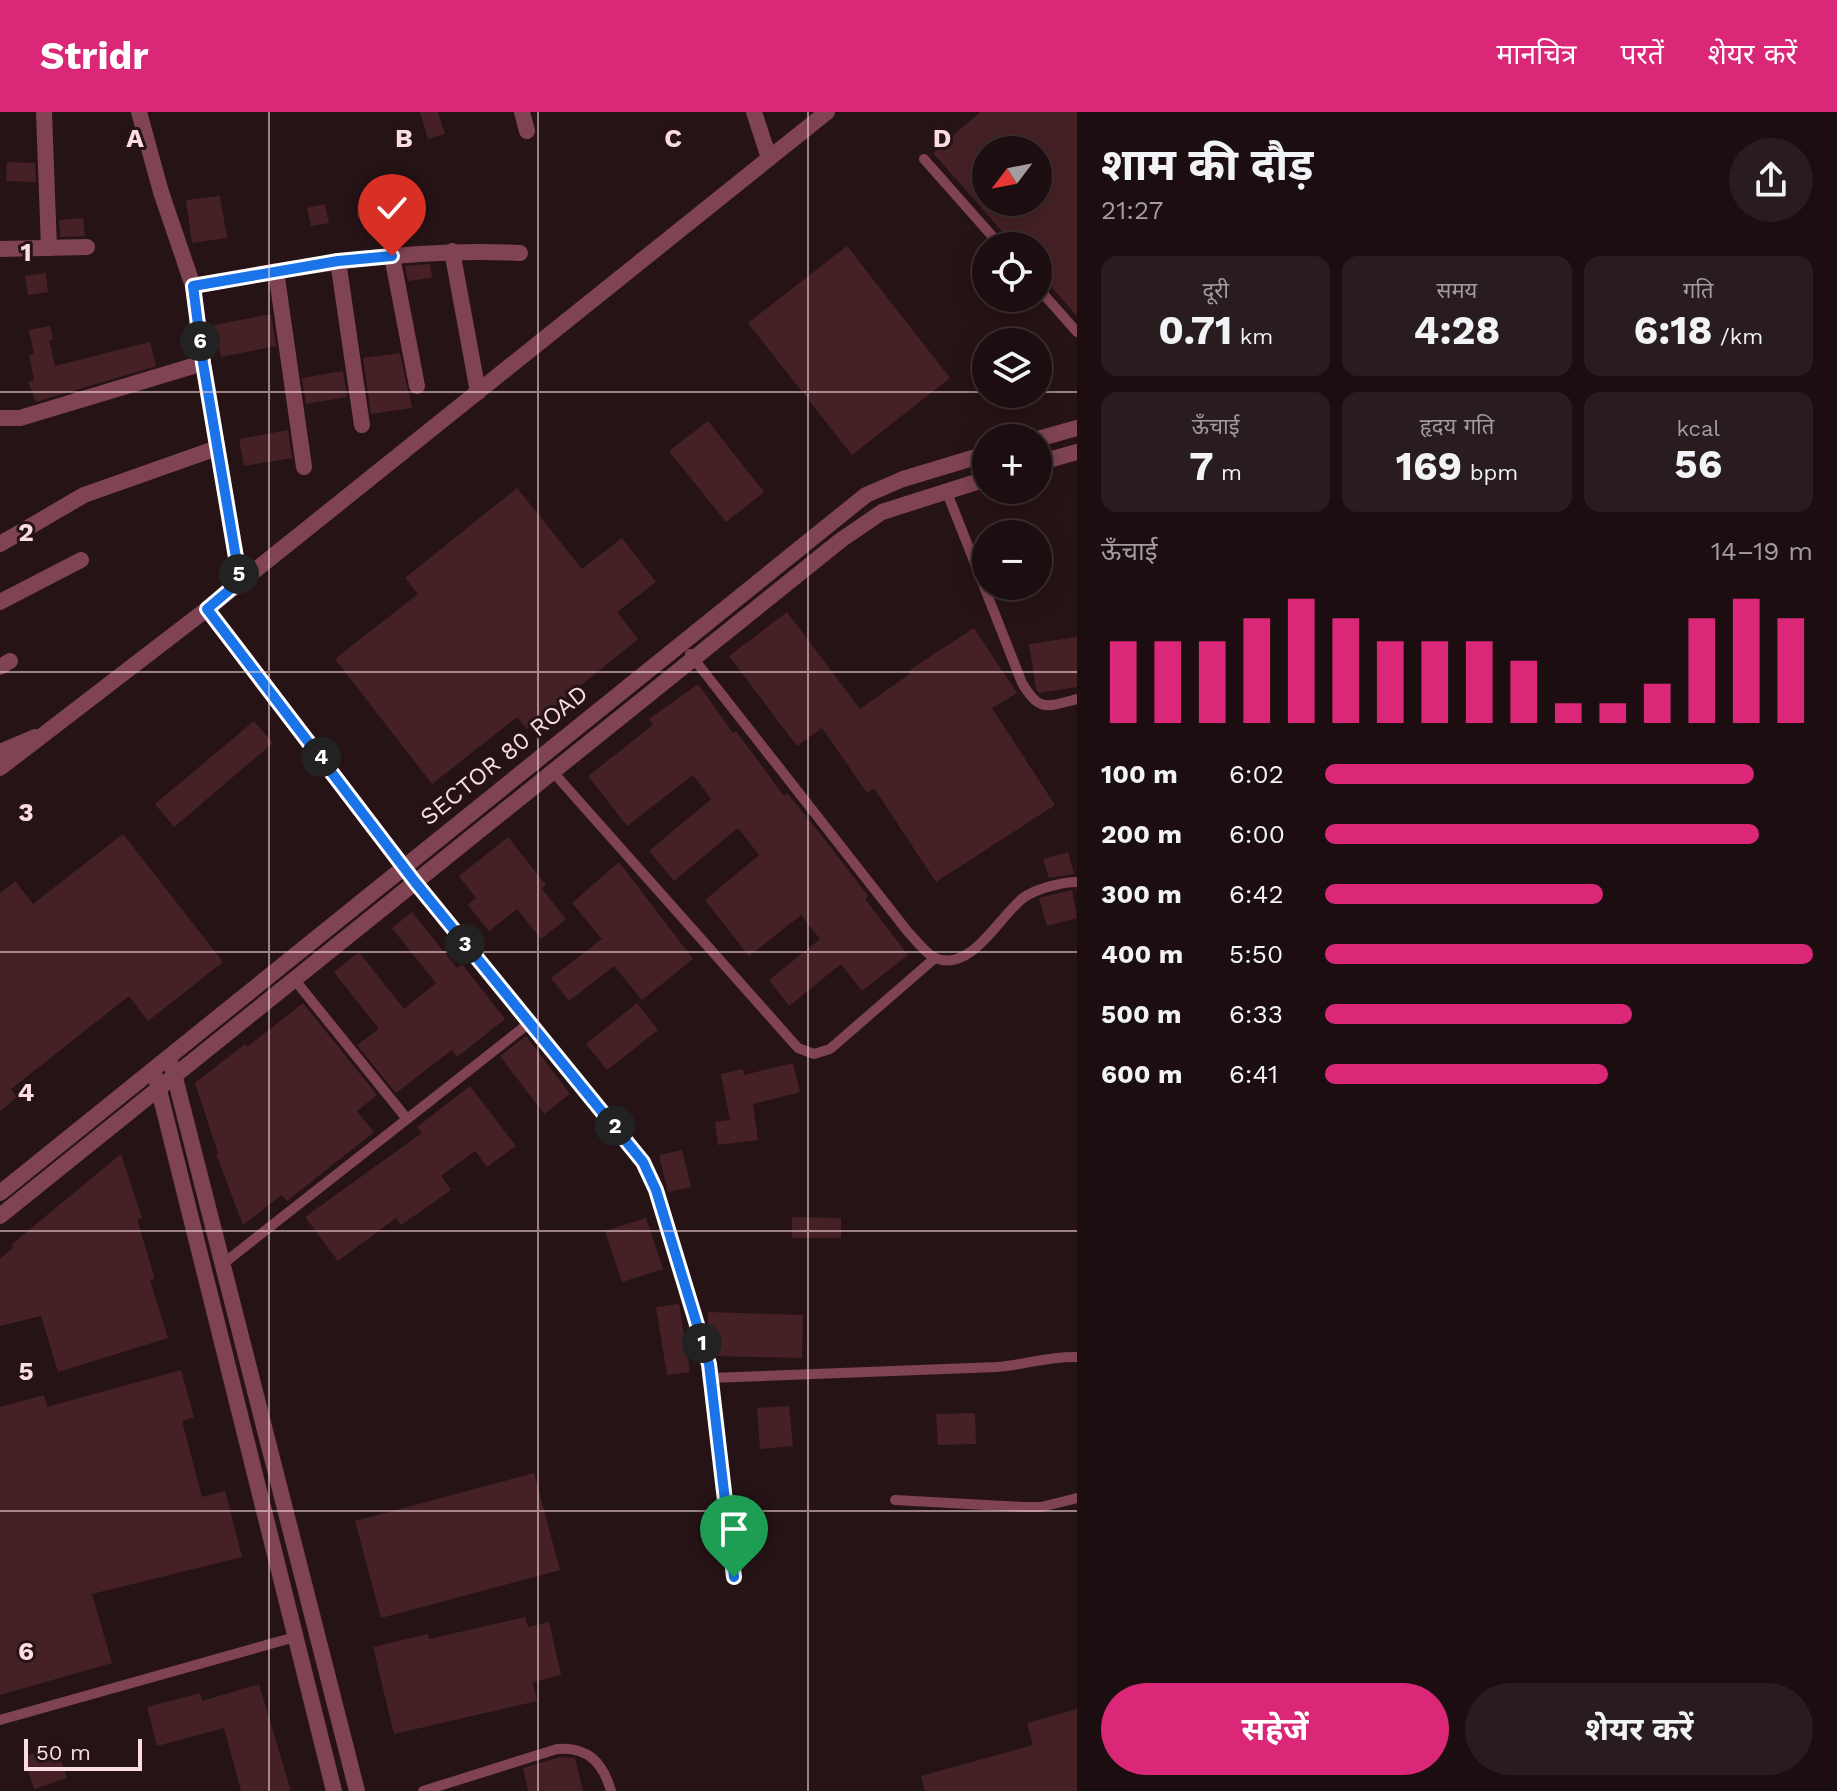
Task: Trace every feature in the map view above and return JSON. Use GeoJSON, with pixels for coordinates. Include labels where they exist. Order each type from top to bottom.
{"type":"FeatureCollection","features":[{"type":"Feature","properties":{"kind":"street"},"geometry":{"type":"LineString","coordinates":[[44,112],[49,248]]}},
{"type":"Feature","properties":{"kind":"street"},"geometry":{"type":"LineString","coordinates":[[139,112],[161,192],[193,286],[240,581]]}},
{"type":"Feature","properties":{"kind":"street"},"geometry":{"type":"LineString","coordinates":[[522,112],[527,131]]}},
{"type":"Feature","properties":{"kind":"street"},"geometry":{"type":"LineString","coordinates":[[754,112],[769,158]]}},
{"type":"Feature","properties":{"kind":"street"},"geometry":{"type":"LineString","coordinates":[[0,768],[207,609],[827,112]]}},
{"type":"Feature","properties":{"kind":"street"},"geometry":{"type":"LineString","coordinates":[[0,249],[87,247]]}},
{"type":"Feature","properties":{"kind":"street"},"geometry":{"type":"LineString","coordinates":[[193,286],[338,261],[452,251],[520,253]]}},
{"type":"Feature","properties":{"kind":"street"},"geometry":{"type":"LineString","coordinates":[[452,251],[478,392]]}},
{"type":"Feature","properties":{"kind":"street"},"geometry":{"type":"LineString","coordinates":[[392,256],[417,386]]}},
{"type":"Feature","properties":{"kind":"street"},"geometry":{"type":"LineString","coordinates":[[338,261],[362,425]]}},
{"type":"Feature","properties":{"kind":"street"},"geometry":{"type":"LineString","coordinates":[[276,271],[304,467]]}},
{"type":"Feature","properties":{"kind":"street"},"geometry":{"type":"LineString","coordinates":[[0,418],[20,418],[203,363]]}},
{"type":"Feature","properties":{"kind":"street"},"geometry":{"type":"LineString","coordinates":[[1052,435],[1077,428]]}},
{"type":"Feature","properties":{"kind":"street"},"geometry":{"type":"LineString","coordinates":[[0,544],[84,495],[217,448]]}},
{"type":"Feature","properties":{"kind":"street"},"geometry":{"type":"LineString","coordinates":[[1052,459],[1077,452]]}},
{"type":"Feature","properties":{"kind":"street","name":"SECTOR 80 ROAD"},"geometry":{"type":"LineString","coordinates":[[0,1193],[866,495],[903,479],[972,458]]}},
{"type":"Feature","properties":{"kind":"street","name":"SECTOR 80 ROAD"},"geometry":{"type":"LineString","coordinates":[[0,1216],[841,540],[882,512],[972,483]]}},
{"type":"Feature","properties":{"kind":"street"},"geometry":{"type":"LineString","coordinates":[[0,602],[81,560]]}},
{"type":"Feature","properties":{"kind":"street"},"geometry":{"type":"LineString","coordinates":[[207,609],[415,882]]}},
{"type":"Feature","properties":{"kind":"street"},"geometry":{"type":"LineString","coordinates":[[0,752],[41,735]]}},
{"type":"Feature","properties":{"kind":"street"},"geometry":{"type":"LineString","coordinates":[[169,1056],[357,1791]]}},
{"type":"Feature","properties":{"kind":"street"},"geometry":{"type":"LineString","coordinates":[[154,1069],[334,1791]]}},
{"type":"Feature","properties":{"kind":"lane"},"geometry":{"type":"LineString","coordinates":[[924,159],[989,232]]}},
{"type":"Feature","properties":{"kind":"lane"},"geometry":{"type":"LineString","coordinates":[[1052,304],[1077,332]]}},
{"type":"Feature","properties":{"kind":"lane"},"geometry":{"type":"LineString","coordinates":[[946,490],[1022,683],[1033,701],[1041,705],[1055,705],[1077,699]]}},
{"type":"Feature","properties":{"kind":"lane"},"geometry":{"type":"LineString","coordinates":[[680,643],[908,932],[935,958],[957,961],[967,956],[1027,895],[1077,882]]}},
{"type":"Feature","properties":{"kind":"lane"},"geometry":{"type":"LineString","coordinates":[[553,772],[798,1048],[814,1054],[830,1049],[935,958]]}},
{"type":"Feature","properties":{"kind":"lane"},"geometry":{"type":"LineString","coordinates":[[415,882],[528,1024],[627,1140],[643,1162],[656,1190],[709,1364],[734,1577]]}},
{"type":"Feature","properties":{"kind":"lane"},"geometry":{"type":"LineString","coordinates":[[294,979],[407,1119]]}},
{"type":"Feature","properties":{"kind":"lane"},"geometry":{"type":"LineString","coordinates":[[224,1263],[528,1024]]}},
{"type":"Feature","properties":{"kind":"lane"},"geometry":{"type":"LineString","coordinates":[[710,1378],[997,1367],[1048,1358],[1077,1357]]}},
{"type":"Feature","properties":{"kind":"lane"},"geometry":{"type":"LineString","coordinates":[[895,1500],[1041,1507],[1077,1498]]}},
{"type":"Feature","properties":{"kind":"lane"},"geometry":{"type":"LineString","coordinates":[[0,1720],[295,1637]]}},
{"type":"Feature","properties":{"kind":"lane"},"geometry":{"type":"LineString","coordinates":[[423,1791],[557,1749],[575,1747],[588,1755],[606,1774],[611,1791]]}},
{"type":"Feature","properties":{"kind":"building"},"geometry":{"type":"Polygon","coordinates":[[[420,112],[438,112],[445,134],[428,139],[420,112]]]}},
{"type":"Feature","properties":{"kind":"building"},"geometry":{"type":"Polygon","coordinates":[[[980,112],[1077,112],[1077,316],[1052,288],[1052,232],[1003,232],[989,216],[1052,216],[1052,136],[972,136],[972,197],[933,153],[980,112]]]}},
{"type":"Feature","properties":{"kind":"building"},"geometry":{"type":"Polygon","coordinates":[[[7,162],[35,163],[36,182],[6,181],[7,162]]]}},
{"type":"Feature","properties":{"kind":"building"},"geometry":{"type":"Polygon","coordinates":[[[220,196],[227,238],[192,243],[186,200],[220,196]]]}},
{"type":"Feature","properties":{"kind":"building"},"geometry":{"type":"Polygon","coordinates":[[[325,204],[329,223],[311,226],[307,208],[325,204]]]}},
{"type":"Feature","properties":{"kind":"building"},"geometry":{"type":"Polygon","coordinates":[[[357,205],[382,206],[382,220],[357,219],[357,205]]]}},
{"type":"Feature","properties":{"kind":"building"},"geometry":{"type":"Polygon","coordinates":[[[83,218],[85,236],[60,237],[59,220],[83,218]]]}},
{"type":"Feature","properties":{"kind":"building"},"geometry":{"type":"Polygon","coordinates":[[[847,246],[950,378],[852,455],[748,323],[847,246]]]}},
{"type":"Feature","properties":{"kind":"building"},"geometry":{"type":"Polygon","coordinates":[[[430,264],[432,278],[408,281],[405,266],[430,264]]]}},
{"type":"Feature","properties":{"kind":"building"},"geometry":{"type":"Polygon","coordinates":[[[46,273],[48,292],[28,295],[25,276],[46,273]]]}},
{"type":"Feature","properties":{"kind":"building"},"geometry":{"type":"Polygon","coordinates":[[[271,314],[276,346],[221,357],[214,325],[271,314]]]}},
{"type":"Feature","properties":{"kind":"building"},"geometry":{"type":"Polygon","coordinates":[[[50,326],[53,339],[49,340],[55,366],[150,342],[156,366],[36,402],[28,382],[34,380],[29,355],[34,354],[29,330],[50,326]]]}},
{"type":"Feature","properties":{"kind":"building"},"geometry":{"type":"Polygon","coordinates":[[[400,353],[412,408],[371,414],[363,358],[400,353]]]}},
{"type":"Feature","properties":{"kind":"building"},"geometry":{"type":"Polygon","coordinates":[[[343,371],[347,397],[306,404],[302,378],[343,371]]]}},
{"type":"Feature","properties":{"kind":"building"},"geometry":{"type":"Polygon","coordinates":[[[708,421],[764,492],[726,522],[669,451],[708,421]]]}},
{"type":"Feature","properties":{"kind":"building"},"geometry":{"type":"Polygon","coordinates":[[[288,430],[292,458],[244,466],[239,439],[288,430]]]}},
{"type":"Feature","properties":{"kind":"building"},"geometry":{"type":"Polygon","coordinates":[[[517,488],[582,569],[622,538],[656,582],[617,612],[638,639],[527,729],[517,717],[432,784],[335,659],[418,594],[405,578],[517,488]]]}},
{"type":"Feature","properties":{"kind":"building"},"geometry":{"type":"Polygon","coordinates":[[[787,612],[860,709],[910,674],[908,671],[974,628],[1017,693],[992,708],[1055,805],[936,882],[874,788],[867,793],[822,728],[797,746],[729,656],[787,612]]]}},
{"type":"Feature","properties":{"kind":"building"},"geometry":{"type":"Polygon","coordinates":[[[1077,637],[1077,687],[1039,693],[1029,644],[1077,637]]]}},
{"type":"Feature","properties":{"kind":"building"},"geometry":{"type":"Polygon","coordinates":[[[698,684],[784,796],[787,793],[826,841],[908,955],[862,991],[841,964],[789,1006],[769,980],[820,939],[801,915],[749,956],[705,900],[759,855],[738,828],[674,881],[649,851],[711,799],[693,775],[627,826],[588,776],[653,725],[649,719],[698,684]]]}},
{"type":"Feature","properties":{"kind":"building"},"geometry":{"type":"Polygon","coordinates":[[[254,721],[273,743],[174,827],[155,804],[254,721]]]}},
{"type":"Feature","properties":{"kind":"building"},"geometry":{"type":"Polygon","coordinates":[[[123,834],[223,962],[148,1021],[129,996],[11,1089],[17,1097],[0,1111],[0,893],[15,881],[33,904],[123,834]]]}},
{"type":"Feature","properties":{"kind":"building"},"geometry":{"type":"Polygon","coordinates":[[[508,837],[546,885],[542,889],[566,919],[541,939],[517,909],[489,931],[468,905],[476,898],[459,876],[508,837]]]}},
{"type":"Feature","properties":{"kind":"building"},"geometry":{"type":"Polygon","coordinates":[[[1068,852],[1074,874],[1049,878],[1043,859],[1068,852]]]}},
{"type":"Feature","properties":{"kind":"building"},"geometry":{"type":"Polygon","coordinates":[[[619,862],[693,959],[642,1000],[614,966],[569,1001],[551,978],[602,939],[572,903],[619,862]]]}},
{"type":"Feature","properties":{"kind":"building"},"geometry":{"type":"Polygon","coordinates":[[[1072,890],[1077,918],[1047,926],[1039,898],[1072,890]]]}},
{"type":"Feature","properties":{"kind":"building"},"geometry":{"type":"Polygon","coordinates":[[[412,912],[457,968],[462,964],[505,1019],[457,1057],[452,1050],[396,1093],[357,1045],[379,1029],[334,972],[359,952],[404,1009],[436,983],[392,928],[412,912]]]}},
{"type":"Feature","properties":{"kind":"building"},"geometry":{"type":"Polygon","coordinates":[[[303,1003],[377,1095],[357,1111],[374,1132],[287,1201],[282,1195],[243,1225],[216,1154],[195,1083],[303,1003]]]}},
{"type":"Feature","properties":{"kind":"building"},"geometry":{"type":"Polygon","coordinates":[[[637,1003],[658,1030],[607,1070],[586,1044],[637,1003]]]}},
{"type":"Feature","properties":{"kind":"building"},"geometry":{"type":"Polygon","coordinates":[[[526,1036],[570,1094],[544,1114],[500,1056],[526,1036]]]}},
{"type":"Feature","properties":{"kind":"building"},"geometry":{"type":"Polygon","coordinates":[[[793,1063],[800,1092],[753,1104],[758,1140],[718,1145],[715,1122],[730,1120],[721,1074],[743,1069],[744,1075],[793,1063]]]}},
{"type":"Feature","properties":{"kind":"building"},"geometry":{"type":"Polygon","coordinates":[[[470,1086],[516,1146],[487,1167],[475,1151],[441,1176],[451,1190],[401,1225],[396,1218],[338,1261],[305,1217],[422,1133],[417,1127],[470,1086]]]}},
{"type":"Feature","properties":{"kind":"building"},"geometry":{"type":"Polygon","coordinates":[[[682,1150],[691,1187],[668,1192],[659,1155],[682,1150]]]}},
{"type":"Feature","properties":{"kind":"building"},"geometry":{"type":"Polygon","coordinates":[[[121,1154],[142,1218],[137,1220],[155,1279],[150,1280],[168,1338],[58,1372],[41,1316],[0,1326],[0,1259],[13,1248],[12,1244],[121,1154]]]}},
{"type":"Feature","properties":{"kind":"building"},"geometry":{"type":"Polygon","coordinates":[[[792,1217],[841,1218],[841,1238],[792,1238],[792,1217]]]}},
{"type":"Feature","properties":{"kind":"building"},"geometry":{"type":"Polygon","coordinates":[[[646,1218],[663,1269],[622,1282],[605,1231],[646,1218]]]}},
{"type":"Feature","properties":{"kind":"building"},"geometry":{"type":"Polygon","coordinates":[[[679,1304],[690,1372],[667,1375],[656,1307],[679,1304]]]}},
{"type":"Feature","properties":{"kind":"building"},"geometry":{"type":"Polygon","coordinates":[[[708,1312],[803,1315],[802,1358],[715,1356],[708,1332],[708,1312]]]}},
{"type":"Feature","properties":{"kind":"building"},"geometry":{"type":"Polygon","coordinates":[[[181,1370],[194,1417],[182,1421],[202,1497],[225,1491],[242,1557],[92,1594],[112,1663],[0,1695],[0,1407],[44,1395],[47,1407],[181,1370]]]}},
{"type":"Feature","properties":{"kind":"building"},"geometry":{"type":"Polygon","coordinates":[[[789,1406],[793,1446],[760,1449],[757,1408],[789,1406]]]}},
{"type":"Feature","properties":{"kind":"building"},"geometry":{"type":"Polygon","coordinates":[[[975,1413],[976,1444],[938,1445],[936,1414],[975,1413]]]}},
{"type":"Feature","properties":{"kind":"building"},"geometry":{"type":"Polygon","coordinates":[[[534,1473],[560,1570],[381,1618],[355,1521],[534,1473]]]}},
{"type":"Feature","properties":{"kind":"building"},"geometry":{"type":"Polygon","coordinates":[[[525,1617],[528,1627],[549,1622],[561,1675],[533,1682],[537,1701],[394,1734],[373,1647],[428,1634],[429,1639],[525,1617]]]}},
{"type":"Feature","properties":{"kind":"building"},"geometry":{"type":"Polygon","coordinates":[[[259,1684],[291,1791],[241,1791],[224,1728],[157,1746],[147,1707],[200,1693],[202,1701],[259,1684]]]}},
{"type":"Feature","properties":{"kind":"building"},"geometry":{"type":"Polygon","coordinates":[[[1077,1709],[1077,1791],[925,1791],[921,1776],[1033,1745],[1027,1723],[1077,1709]]]}},
{"type":"Feature","properties":{"kind":"building"},"geometry":{"type":"Polygon","coordinates":[[[56,1746],[67,1778],[34,1789],[24,1757],[56,1746]]]}},
{"type":"Feature","properties":{"kind":"building"},"geometry":{"type":"Polygon","coordinates":[[[561,1757],[575,1758],[583,1791],[528,1791],[523,1768],[561,1757]]]}},
{"type":"Feature","properties":{"kind":"route"},"geometry":{"type":"LineString","coordinates":[[392,256],[338,261],[193,286],[240,581],[207,609],[415,882],[643,1162],[656,1190],[709,1364],[734,1577]]}}]}
